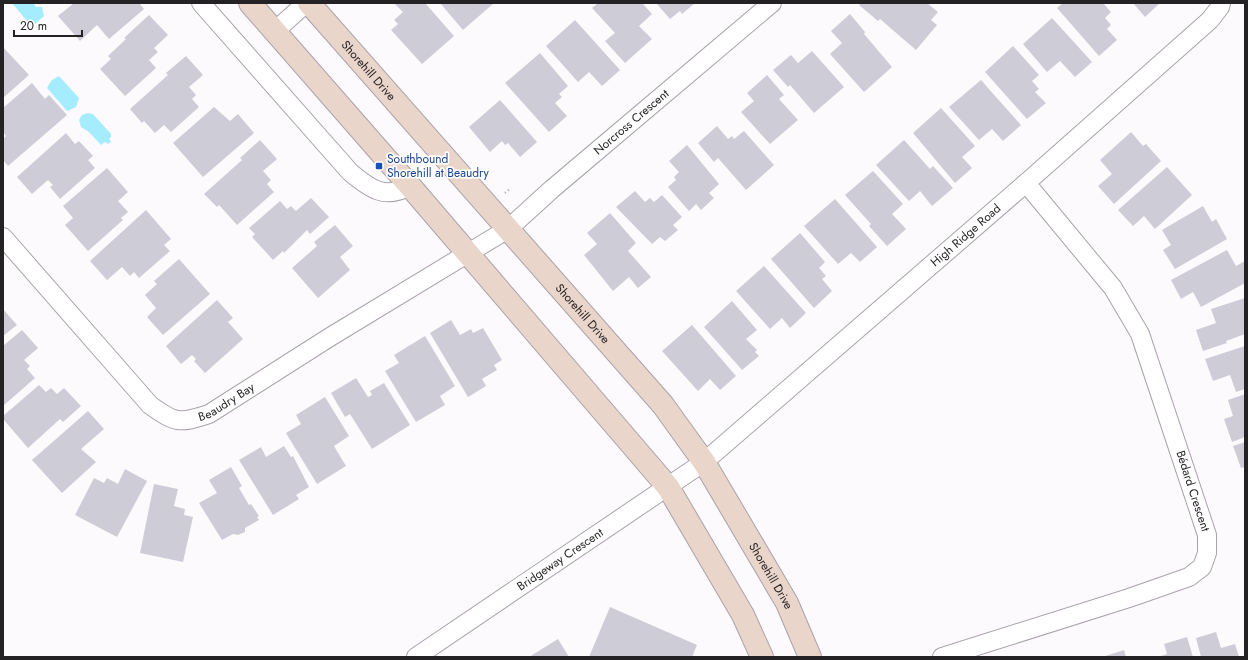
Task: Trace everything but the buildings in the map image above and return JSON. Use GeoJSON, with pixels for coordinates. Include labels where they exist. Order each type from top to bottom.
{"type":"FeatureCollection","features":[{"type":"Feature","properties":{"kind":"street"},"geometry":{"type":"LineString","coordinates":[[201,3],[350,172],[367,185],[377,190],[389,193],[398,193],[410,186]]}},
{"type":"Feature","properties":{"kind":"street"},"geometry":{"type":"LineString","coordinates":[[250,3],[410,186],[668,487],[743,615],[762,657]]}},
{"type":"Feature","properties":{"kind":"street"},"geometry":{"type":"LineString","coordinates":[[274,31],[308,3]]}},
{"type":"Feature","properties":{"kind":"street","name":"Shorehill Drive"},"geometry":{"type":"LineString","coordinates":[[308,3],[663,405],[704,462],[787,603],[810,657]]}},
{"type":"Feature","properties":{"kind":"street","name":"Norcross Crescent"},"geometry":{"type":"LineString","coordinates":[[489,240],[508,229],[552,189],[772,3]]}},
{"type":"Feature","properties":{"kind":"street","name":"High Ridge Road"},"geometry":{"type":"LineString","coordinates":[[704,462],[1026,183],[1210,20],[1220,7],[1221,3]]}},
{"type":"Feature","properties":{"kind":"street","name":"Bédard Crescent"},"geometry":{"type":"LineString","coordinates":[[942,657],[1129,598],[1189,577],[1202,567],[1207,553],[1207,535],[1140,334],[1113,288],[1026,183]]}},
{"type":"Feature","properties":{"kind":"street","name":"Beaudry Bay"},"geometry":{"type":"LineString","coordinates":[[3,237],[150,405],[169,418],[180,421],[190,421],[209,414],[330,337],[489,240]]}},
{"type":"Feature","properties":{"kind":"street","name":"Bridgeway Crescent"},"geometry":{"type":"LineString","coordinates":[[416,657],[704,462]]}},
{"type":"Feature","properties":{"kind":"water"},"geometry":{"type":"Polygon","coordinates":[[[12,3],[33,3],[36,7],[42,7],[44,16],[32,27],[12,3]]]}},
{"type":"Feature","properties":{"kind":"water"},"geometry":{"type":"Polygon","coordinates":[[[59,76],[79,98],[76,107],[67,111],[47,88],[52,80],[59,76]]]}},
{"type":"Feature","properties":{"kind":"water"},"geometry":{"type":"Polygon","coordinates":[[[88,113],[93,114],[111,134],[109,139],[111,142],[108,144],[105,142],[101,145],[89,132],[81,127],[79,120],[82,115],[88,113]]]}},
{"type":"Feature","properties":{"kind":"place","name":"Southbound Shorehill at Beaudry"},"geometry":{"type":"Point","coordinates":[379,166]}}]}
